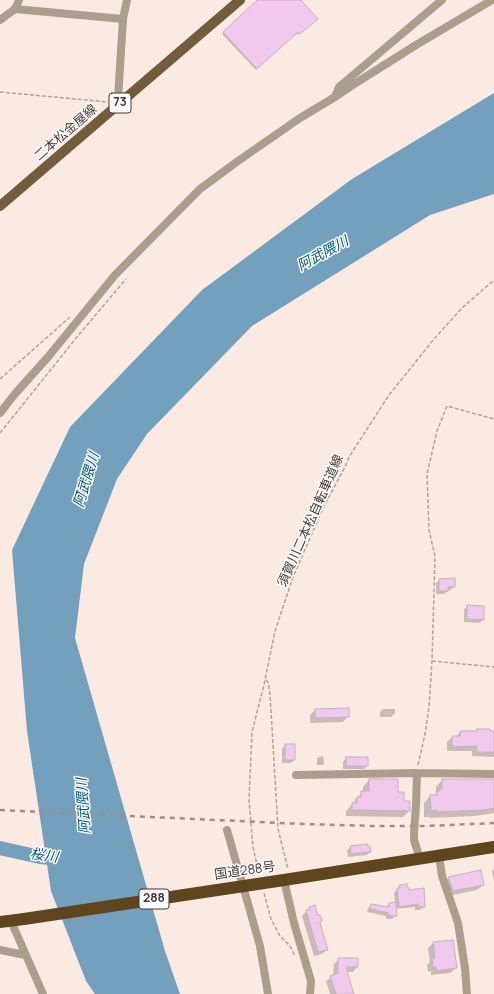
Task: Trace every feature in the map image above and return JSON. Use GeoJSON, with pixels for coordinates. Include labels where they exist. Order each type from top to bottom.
{"type":"FeatureCollection","features":[{"type":"Feature","properties":{"kind":"highway","name":"国道288号"},"geometry":{"type":"LineString","coordinates":[[5,922],[494,847]]}},
{"type":"Feature","properties":{"kind":"main road","name":"二本松金屋線"},"geometry":{"type":"LineString","coordinates":[[0,206],[240,0]]}},
{"type":"Feature","properties":{"kind":"street"},"geometry":{"type":"LineString","coordinates":[[0,20],[15,9],[19,0]]}},
{"type":"Feature","properties":{"kind":"street"},"geometry":{"type":"LineString","coordinates":[[120,104],[118,99],[123,19],[128,0]]}},
{"type":"Feature","properties":{"kind":"street"},"geometry":{"type":"LineString","coordinates":[[335,97],[339,87],[442,0]]}},
{"type":"Feature","properties":{"kind":"street"},"geometry":{"type":"LineString","coordinates":[[0,413],[115,275],[200,189],[284,128],[390,61],[492,0]]}},
{"type":"Feature","properties":{"kind":"street"},"geometry":{"type":"LineString","coordinates":[[15,9],[123,19]]}},
{"type":"Feature","properties":{"kind":"street"},"geometry":{"type":"LineString","coordinates":[[296,775],[416,773],[494,774]]}},
{"type":"Feature","properties":{"kind":"street"},"geometry":{"type":"LineString","coordinates":[[416,773],[414,840],[420,859]]}},
{"type":"Feature","properties":{"kind":"street"},"geometry":{"type":"LineString","coordinates":[[228,830],[260,946],[268,994]]}},
{"type":"Feature","properties":{"kind":"street"},"geometry":{"type":"LineString","coordinates":[[439,856],[443,881],[458,923],[465,968],[467,994]]}},
{"type":"Feature","properties":{"kind":"street"},"geometry":{"type":"LineString","coordinates":[[286,879],[294,923],[311,981],[310,994]]}},
{"type":"Feature","properties":{"kind":"street"},"geometry":{"type":"LineString","coordinates":[[5,922],[25,955],[43,994]]}},
{"type":"Feature","properties":{"kind":"street"},"geometry":{"type":"LineString","coordinates":[[0,950],[25,955]]}},
{"type":"Feature","properties":{"kind":"path"},"geometry":{"type":"LineString","coordinates":[[0,92],[120,104]]}},
{"type":"Feature","properties":{"kind":"path"},"geometry":{"type":"LineString","coordinates":[[0,433],[126,279]]}},
{"type":"Feature","properties":{"kind":"path","name":"須賀川二本松自転車道線"},"geometry":{"type":"LineString","coordinates":[[260,876],[253,847],[248,800],[252,732],[266,679],[275,631],[293,577],[324,506],[349,457],[388,395],[434,339],[462,308],[494,280]]}},
{"type":"Feature","properties":{"kind":"path"},"geometry":{"type":"LineString","coordinates":[[0,379],[71,316]]}},
{"type":"Feature","properties":{"kind":"path"},"geometry":{"type":"LineString","coordinates":[[416,773],[426,734],[430,707],[435,556],[429,530],[426,480],[434,441],[447,406],[494,419]]}},
{"type":"Feature","properties":{"kind":"path"},"geometry":{"type":"LineString","coordinates":[[432,661],[494,668]]}},
{"type":"Feature","properties":{"kind":"path"},"geometry":{"type":"LineString","coordinates":[[266,679],[270,694],[278,829],[288,865],[286,879]]}},
{"type":"Feature","properties":{"kind":"path"},"geometry":{"type":"LineString","coordinates":[[263,890],[271,919],[280,936],[290,946],[298,962]]}},
{"type":"Feature","properties":{"kind":"water","name":"阿武隈川"},"geometry":{"type":"Polygon","coordinates":[[[494,93],[494,194],[430,215],[252,326],[147,434],[117,479],[84,564],[75,638],[165,951],[180,994],[95,994],[86,981],[51,891],[27,731],[12,550],[70,427],[202,290],[352,179],[494,93]]]}},
{"type":"Feature","properties":{"kind":"building"},"geometry":{"type":"Polygon","coordinates":[[[257,0],[301,0],[318,19],[300,34],[298,32],[257,69],[223,32],[257,0]]]}},
{"type":"Feature","properties":{"kind":"building"},"geometry":{"type":"Polygon","coordinates":[[[455,578],[455,587],[448,587],[448,591],[439,591],[439,579],[455,578]]]}},
{"type":"Feature","properties":{"kind":"building"},"geometry":{"type":"Polygon","coordinates":[[[467,605],[484,606],[484,620],[467,619],[467,605]]]}},
{"type":"Feature","properties":{"kind":"building"},"geometry":{"type":"Polygon","coordinates":[[[349,708],[349,717],[315,718],[315,709],[349,708]]]}},
{"type":"Feature","properties":{"kind":"building"},"geometry":{"type":"Polygon","coordinates":[[[477,729],[490,729],[490,731],[494,731],[494,752],[477,752],[477,746],[452,747],[452,736],[460,736],[460,731],[477,731],[477,729]]]}},
{"type":"Feature","properties":{"kind":"building"},"geometry":{"type":"Polygon","coordinates":[[[285,744],[295,744],[295,760],[285,760],[285,744]]]}},
{"type":"Feature","properties":{"kind":"building"},"geometry":{"type":"Polygon","coordinates":[[[346,757],[368,757],[368,766],[346,766],[346,757]]]}},
{"type":"Feature","properties":{"kind":"building"},"geometry":{"type":"Polygon","coordinates":[[[369,779],[398,779],[398,792],[404,792],[404,801],[410,801],[410,811],[352,810],[352,803],[357,803],[357,797],[361,797],[361,791],[369,791],[369,779]]]}},
{"type":"Feature","properties":{"kind":"building"},"geometry":{"type":"Polygon","coordinates":[[[442,779],[494,779],[494,808],[483,810],[431,811],[430,795],[437,795],[436,791],[442,789],[442,779]]]}},
{"type":"Feature","properties":{"kind":"building"},"geometry":{"type":"Polygon","coordinates":[[[367,844],[367,846],[370,846],[371,852],[351,854],[350,846],[367,844]]]}},
{"type":"Feature","properties":{"kind":"building"},"geometry":{"type":"Polygon","coordinates":[[[481,870],[484,885],[453,891],[448,877],[481,870]]]}},
{"type":"Feature","properties":{"kind":"building"},"geometry":{"type":"Polygon","coordinates":[[[407,884],[409,890],[424,888],[425,907],[418,907],[418,904],[399,907],[397,888],[400,888],[399,885],[407,884]]]}},
{"type":"Feature","properties":{"kind":"building"},"geometry":{"type":"Polygon","coordinates":[[[396,902],[397,916],[389,916],[389,913],[370,909],[371,904],[389,907],[389,903],[396,902]]]}},
{"type":"Feature","properties":{"kind":"building"},"geometry":{"type":"Polygon","coordinates":[[[315,905],[318,916],[320,915],[322,921],[320,923],[328,950],[318,952],[306,910],[315,905]]]}},
{"type":"Feature","properties":{"kind":"building"},"geometry":{"type":"Polygon","coordinates":[[[453,940],[457,968],[436,971],[436,967],[433,967],[432,959],[435,958],[433,942],[453,940]]]}},
{"type":"Feature","properties":{"kind":"building"},"geometry":{"type":"Polygon","coordinates":[[[338,958],[358,958],[358,967],[346,967],[354,994],[336,994],[330,976],[338,973],[338,958]]]}},
{"type":"Feature","properties":{"kind":"waterway","name":"桜川"},"geometry":{"type":"LineString","coordinates":[[0,848],[40,857],[64,859]]}},
{"type":"Feature","properties":{"kind":"railway"},"geometry":{"type":"LineString","coordinates":[[0,810],[374,826],[426,826],[494,823]]}}]}
